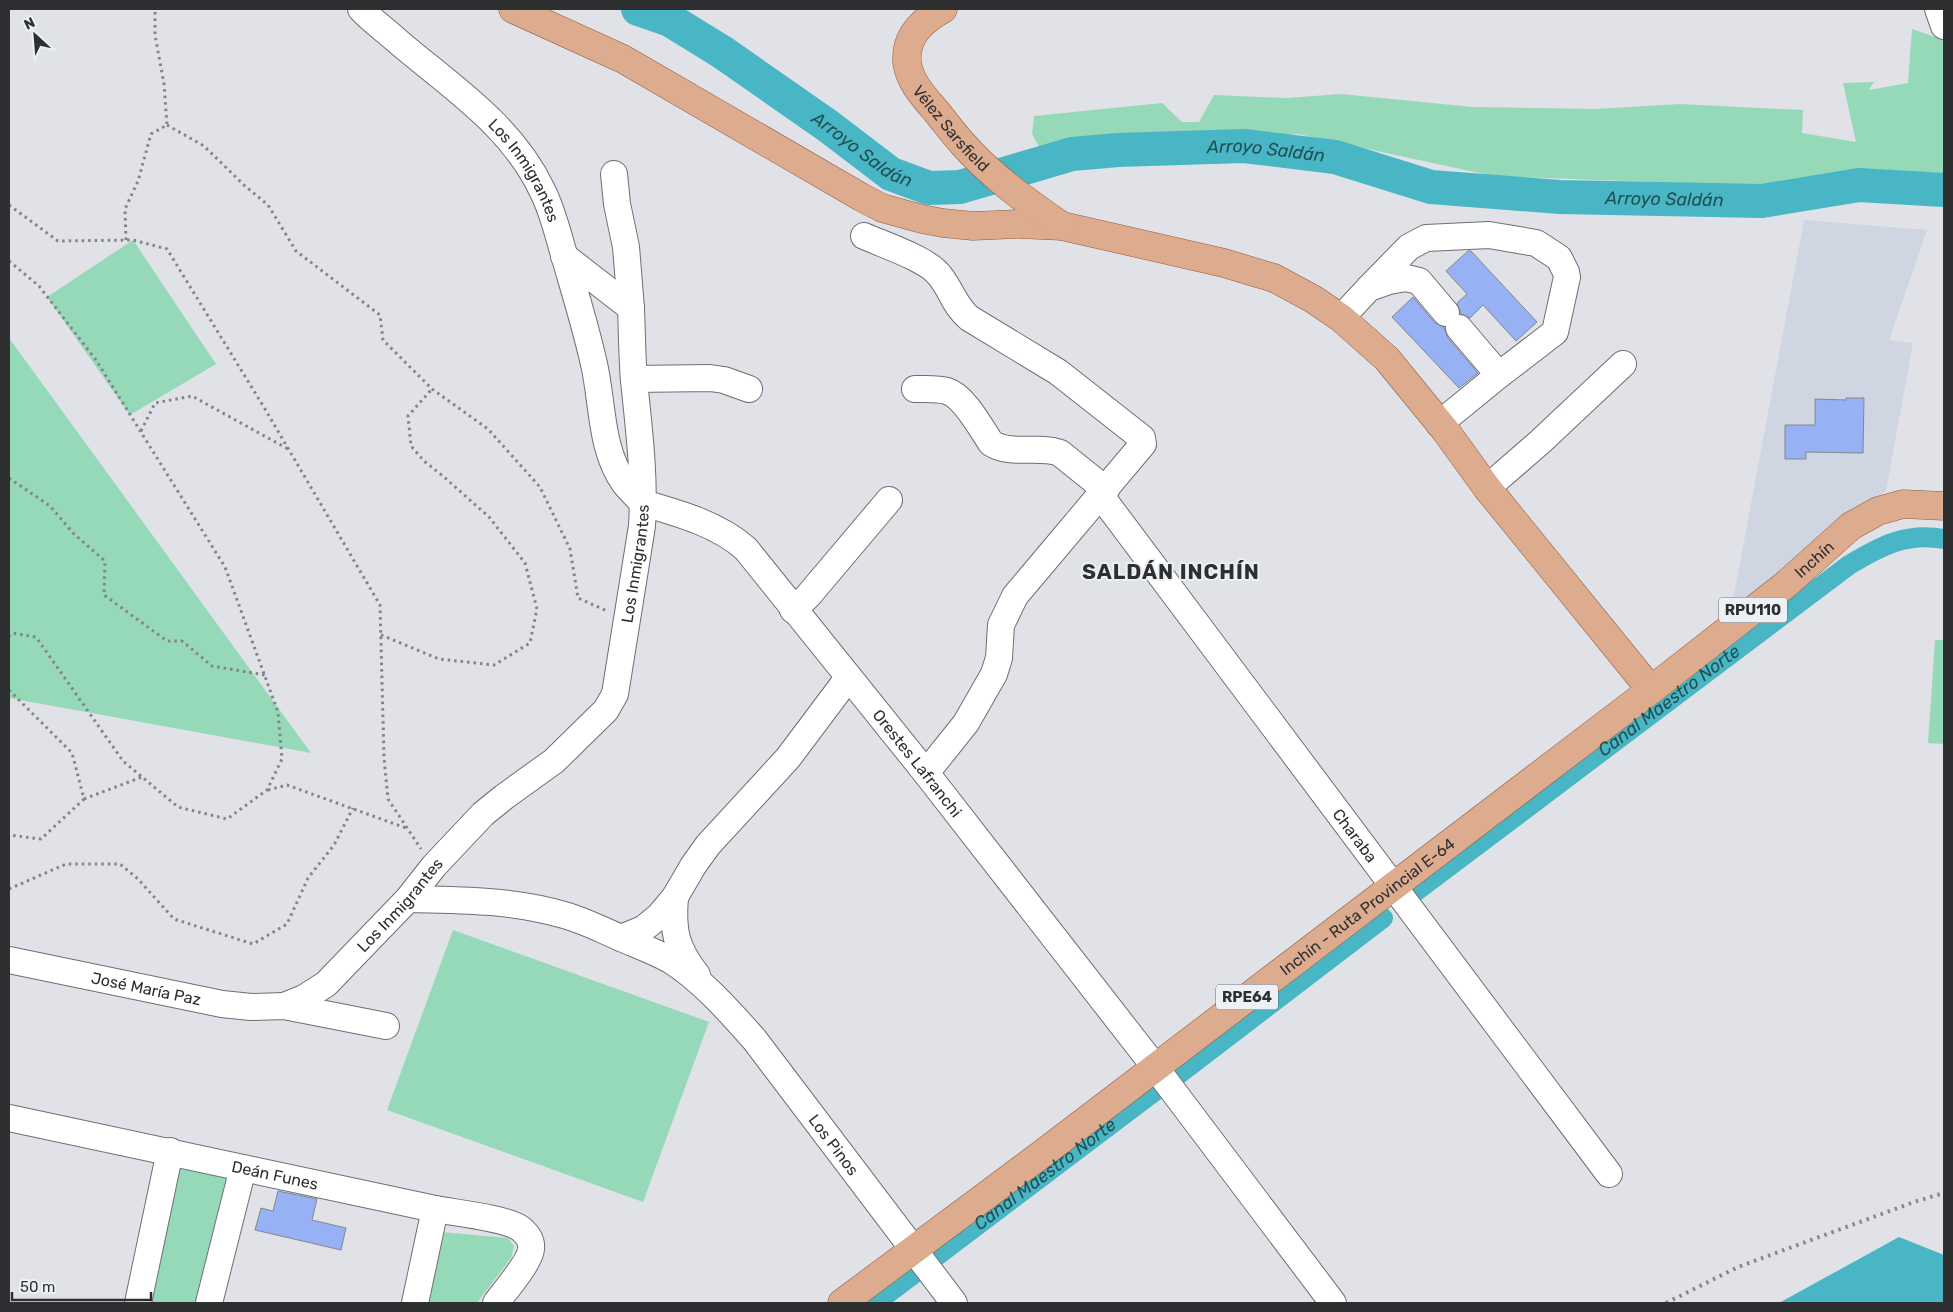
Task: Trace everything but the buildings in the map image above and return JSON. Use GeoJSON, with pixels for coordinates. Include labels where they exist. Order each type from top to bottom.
{"type":"FeatureCollection","features":[{"type":"Feature","properties":{"kind":"main road"},"geometry":{"type":"LineString","coordinates":[[512,9],[623,59],[882,208],[943,223],[973,226],[1062,226],[1224,263],[1274,278],[1313,299],[1341,318],[1387,359],[1487,488],[1651,690]]}},
{"type":"Feature","properties":{"kind":"main road","name":"Vélez Sarsfield"},"geometry":{"type":"LineString","coordinates":[[944,9],[931,15],[915,31],[908,48],[907,63],[912,77],[920,91],[963,145],[1017,194],[1062,226]]}},
{"type":"Feature","properties":{"kind":"main road"},"geometry":{"type":"LineString","coordinates":[[999,225],[1013,220],[1018,215],[1023,205],[1017,194]]}},
{"type":"Feature","properties":{"kind":"main road","name":"Inchín"},"geometry":{"type":"LineString","coordinates":[[1651,690],[1784,586],[1852,526],[1878,511],[1903,504],[1944,506]]}},
{"type":"Feature","properties":{"kind":"main road","name":"Inchín - Ruta Provincial E-64"},"geometry":{"type":"LineString","coordinates":[[842,1303],[1651,690]]}},
{"type":"Feature","properties":{"kind":"street","name":"Los Inmigrantes"},"geometry":{"type":"LineString","coordinates":[[284,1006],[304,998],[326,984],[408,899],[434,866],[484,814],[504,796],[554,761],[606,710],[615,694],[642,526],[643,503],[625,483],[613,463],[608,448],[588,334],[552,214],[542,189],[515,146],[469,100],[407,50],[361,9]]}},
{"type":"Feature","properties":{"kind":"street"},"geometry":{"type":"LineString","coordinates":[[1938,9],[1944,26]]}},
{"type":"Feature","properties":{"kind":"street"},"geometry":{"type":"LineString","coordinates":[[614,174],[617,204],[626,247],[634,379],[642,454],[643,503]]}},
{"type":"Feature","properties":{"kind":"street"},"geometry":{"type":"LineString","coordinates":[[1341,318],[1409,247],[1426,238],[1489,235],[1536,243],[1559,258],[1565,268],[1567,277],[1555,332],[1439,424]]}},
{"type":"Feature","properties":{"kind":"street"},"geometry":{"type":"LineString","coordinates":[[864,236],[926,264],[940,274],[958,309],[969,318],[1058,372],[1142,438],[1143,444],[1104,493],[1015,596],[1000,625],[999,658],[994,674],[966,723],[926,773]]}},
{"type":"Feature","properties":{"kind":"street"},"geometry":{"type":"LineString","coordinates":[[564,256],[631,308]]}},
{"type":"Feature","properties":{"kind":"street"},"geometry":{"type":"LineString","coordinates":[[1369,288],[1389,281],[1406,278],[1420,281],[1499,375]]}},
{"type":"Feature","properties":{"kind":"street"},"geometry":{"type":"LineString","coordinates":[[1487,488],[1540,442],[1623,364]]}},
{"type":"Feature","properties":{"kind":"street"},"geometry":{"type":"LineString","coordinates":[[634,379],[710,378],[724,380],[749,389]]}},
{"type":"Feature","properties":{"kind":"street","name":"Charaba"},"geometry":{"type":"LineString","coordinates":[[915,389],[950,392],[960,399],[991,443],[1004,449],[1051,450],[1060,453],[1104,493],[1609,1174]]}},
{"type":"Feature","properties":{"kind":"street"},"geometry":{"type":"LineString","coordinates":[[793,610],[808,596],[889,500]]}},
{"type":"Feature","properties":{"kind":"street","name":"Orestes Lafranchi"},"geometry":{"type":"LineString","coordinates":[[643,503],[676,512],[722,532],[746,549],[793,610],[926,773],[1155,1067],[1333,1303]]}},
{"type":"Feature","properties":{"kind":"street"},"geometry":{"type":"LineString","coordinates":[[621,938],[642,929],[654,921],[675,897],[693,866],[708,846],[788,758],[848,678]]}},
{"type":"Feature","properties":{"kind":"street","name":"Los Pinos"},"geometry":{"type":"LineString","coordinates":[[675,897],[673,922],[679,945],[686,961],[709,990],[754,1039],[954,1303]]}},
{"type":"Feature","properties":{"kind":"street","name":"Los Pinos"},"geometry":{"type":"LineString","coordinates":[[408,899],[479,900],[525,906],[566,915],[671,961],[709,990]]}},
{"type":"Feature","properties":{"kind":"street","name":"José María Paz"},"geometry":{"type":"LineString","coordinates":[[9,960],[222,1004],[252,1007],[284,1006]]}},
{"type":"Feature","properties":{"kind":"street"},"geometry":{"type":"LineString","coordinates":[[284,1006],[386,1026]]}},
{"type":"Feature","properties":{"kind":"street","name":"Deán Funes"},"geometry":{"type":"LineString","coordinates":[[9,1118],[170,1151],[435,1210],[505,1222],[520,1228],[528,1236],[531,1248],[528,1258],[496,1303]]}},
{"type":"Feature","properties":{"kind":"street"},"geometry":{"type":"LineString","coordinates":[[138,1303],[170,1151]]}},
{"type":"Feature","properties":{"kind":"street"},"geometry":{"type":"LineString","coordinates":[[209,1303],[243,1168]]}},
{"type":"Feature","properties":{"kind":"street"},"geometry":{"type":"LineString","coordinates":[[415,1303],[435,1210]]}},
{"type":"Feature","properties":{"kind":"path"},"geometry":{"type":"LineString","coordinates":[[154,9],[155,34],[164,84],[167,125]]}},
{"type":"Feature","properties":{"kind":"path"},"geometry":{"type":"LineString","coordinates":[[126,240],[125,209],[138,181],[151,134],[167,125]]}},
{"type":"Feature","properties":{"kind":"path"},"geometry":{"type":"LineString","coordinates":[[167,125],[204,146],[244,186],[268,205],[296,251],[380,315],[382,340],[432,389],[488,428],[540,487],[570,549],[578,598],[626,620]]}},
{"type":"Feature","properties":{"kind":"path"},"geometry":{"type":"LineString","coordinates":[[9,205],[58,241],[133,240],[167,250],[289,449],[380,605],[384,758],[388,799],[434,866]]}},
{"type":"Feature","properties":{"kind":"path"},"geometry":{"type":"LineString","coordinates":[[9,261],[39,286],[96,360],[225,567],[278,712],[282,759],[267,790]]}},
{"type":"Feature","properties":{"kind":"path"},"geometry":{"type":"LineString","coordinates":[[381,636],[439,659],[494,665],[530,643],[537,609],[525,563],[489,517],[424,461],[411,446],[408,416],[432,389]]}},
{"type":"Feature","properties":{"kind":"path"},"geometry":{"type":"LineString","coordinates":[[141,432],[155,403],[192,396],[289,449]]}},
{"type":"Feature","properties":{"kind":"path"},"geometry":{"type":"LineString","coordinates":[[9,478],[50,506],[74,534],[105,562],[104,595],[167,641],[182,641],[212,666],[265,676]]}},
{"type":"Feature","properties":{"kind":"path"},"geometry":{"type":"LineString","coordinates":[[9,636],[12,633],[36,637],[123,761],[178,807],[227,820],[267,790],[287,785],[407,828]]}},
{"type":"Feature","properties":{"kind":"path"},"geometry":{"type":"LineString","coordinates":[[9,690],[72,753],[84,799]]}},
{"type":"Feature","properties":{"kind":"path"},"geometry":{"type":"LineString","coordinates":[[9,835],[42,839],[84,799],[142,777]]}},
{"type":"Feature","properties":{"kind":"path"},"geometry":{"type":"LineString","coordinates":[[9,889],[66,864],[120,864],[138,879],[174,918],[253,944],[287,924],[308,878],[334,845],[353,808]]}},
{"type":"Feature","properties":{"kind":"shaded area"},"geometry":{"type":"Polygon","coordinates":[[[1804,220],[1927,230],[1889,340],[1913,343],[1886,491],[1731,611],[1804,220]]]}},
{"type":"Feature","properties":{"kind":"green space"},"geometry":{"type":"Polygon","coordinates":[[[1912,29],[1944,40],[1944,178],[1734,185],[1493,176],[1298,134],[1044,156],[1032,134],[1034,116],[1162,103],[1182,122],[1199,122],[1214,95],[1287,98],[1341,94],[1473,107],[1595,109],[1680,104],[1803,110],[1802,133],[1856,142],[1843,83],[1874,82],[1869,90],[1908,83],[1912,29]]]}},
{"type":"Feature","properties":{"kind":"green space"},"geometry":{"type":"Polygon","coordinates":[[[133,240],[216,364],[130,415],[47,297],[133,240]]]}},
{"type":"Feature","properties":{"kind":"green space"},"geometry":{"type":"Polygon","coordinates":[[[9,338],[311,753],[9,698],[9,338]]]}},
{"type":"Feature","properties":{"kind":"green space"},"geometry":{"type":"Polygon","coordinates":[[[1935,640],[1944,640],[1944,744],[1928,743],[1935,640]]]}},
{"type":"Feature","properties":{"kind":"green space"},"geometry":{"type":"Polygon","coordinates":[[[453,930],[709,1022],[643,1202],[387,1110],[453,930]]]}},
{"type":"Feature","properties":{"kind":"green space"},"geometry":{"type":"Polygon","coordinates":[[[170,1151],[243,1168],[209,1303],[138,1303],[170,1151]]]}},
{"type":"Feature","properties":{"kind":"green space"},"geometry":{"type":"Polygon","coordinates":[[[441,1232],[508,1238],[514,1246],[511,1258],[477,1303],[426,1303],[441,1232]]]}},
{"type":"Feature","properties":{"kind":"water"},"geometry":{"type":"Polygon","coordinates":[[[1899,1237],[1944,1255],[1944,1303],[1779,1303],[1899,1237]]]}},
{"type":"Feature","properties":{"kind":"waterway","name":"Arroyo Saldán"},"geometry":{"type":"LineString","coordinates":[[638,9],[670,20],[722,52],[828,126],[891,174],[929,188],[960,187],[1072,154],[1118,150],[1244,146],[1335,157],[1431,187],[1560,197],[1762,201],[1859,185],[1944,190]]}},
{"type":"Feature","properties":{"kind":"waterway","name":"Canal Maestro Norte"},"geometry":{"type":"LineString","coordinates":[[1415,892],[1849,565],[1894,542],[1918,537],[1944,539]]}},
{"type":"Feature","properties":{"kind":"waterway","name":"Canal Maestro Norte"},"geometry":{"type":"LineString","coordinates":[[1179,1074],[1383,918]]}},
{"type":"Feature","properties":{"kind":"waterway","name":"Canal Maestro Norte"},"geometry":{"type":"LineString","coordinates":[[934,1258],[1155,1091]]}},
{"type":"Feature","properties":{"kind":"waterway","name":"Canal Maestro Norte"},"geometry":{"type":"LineString","coordinates":[[875,1303],[915,1273]]}},
{"type":"Feature","properties":{"kind":"railway"},"geometry":{"type":"LineString","coordinates":[[1666,1303],[1738,1267],[1914,1202],[1944,1193]]}},
{"type":"Feature","properties":{"kind":"district","name":"SALDÁN INCHÍN"},"geometry":{"type":"Point","coordinates":[1171,571]}}]}
